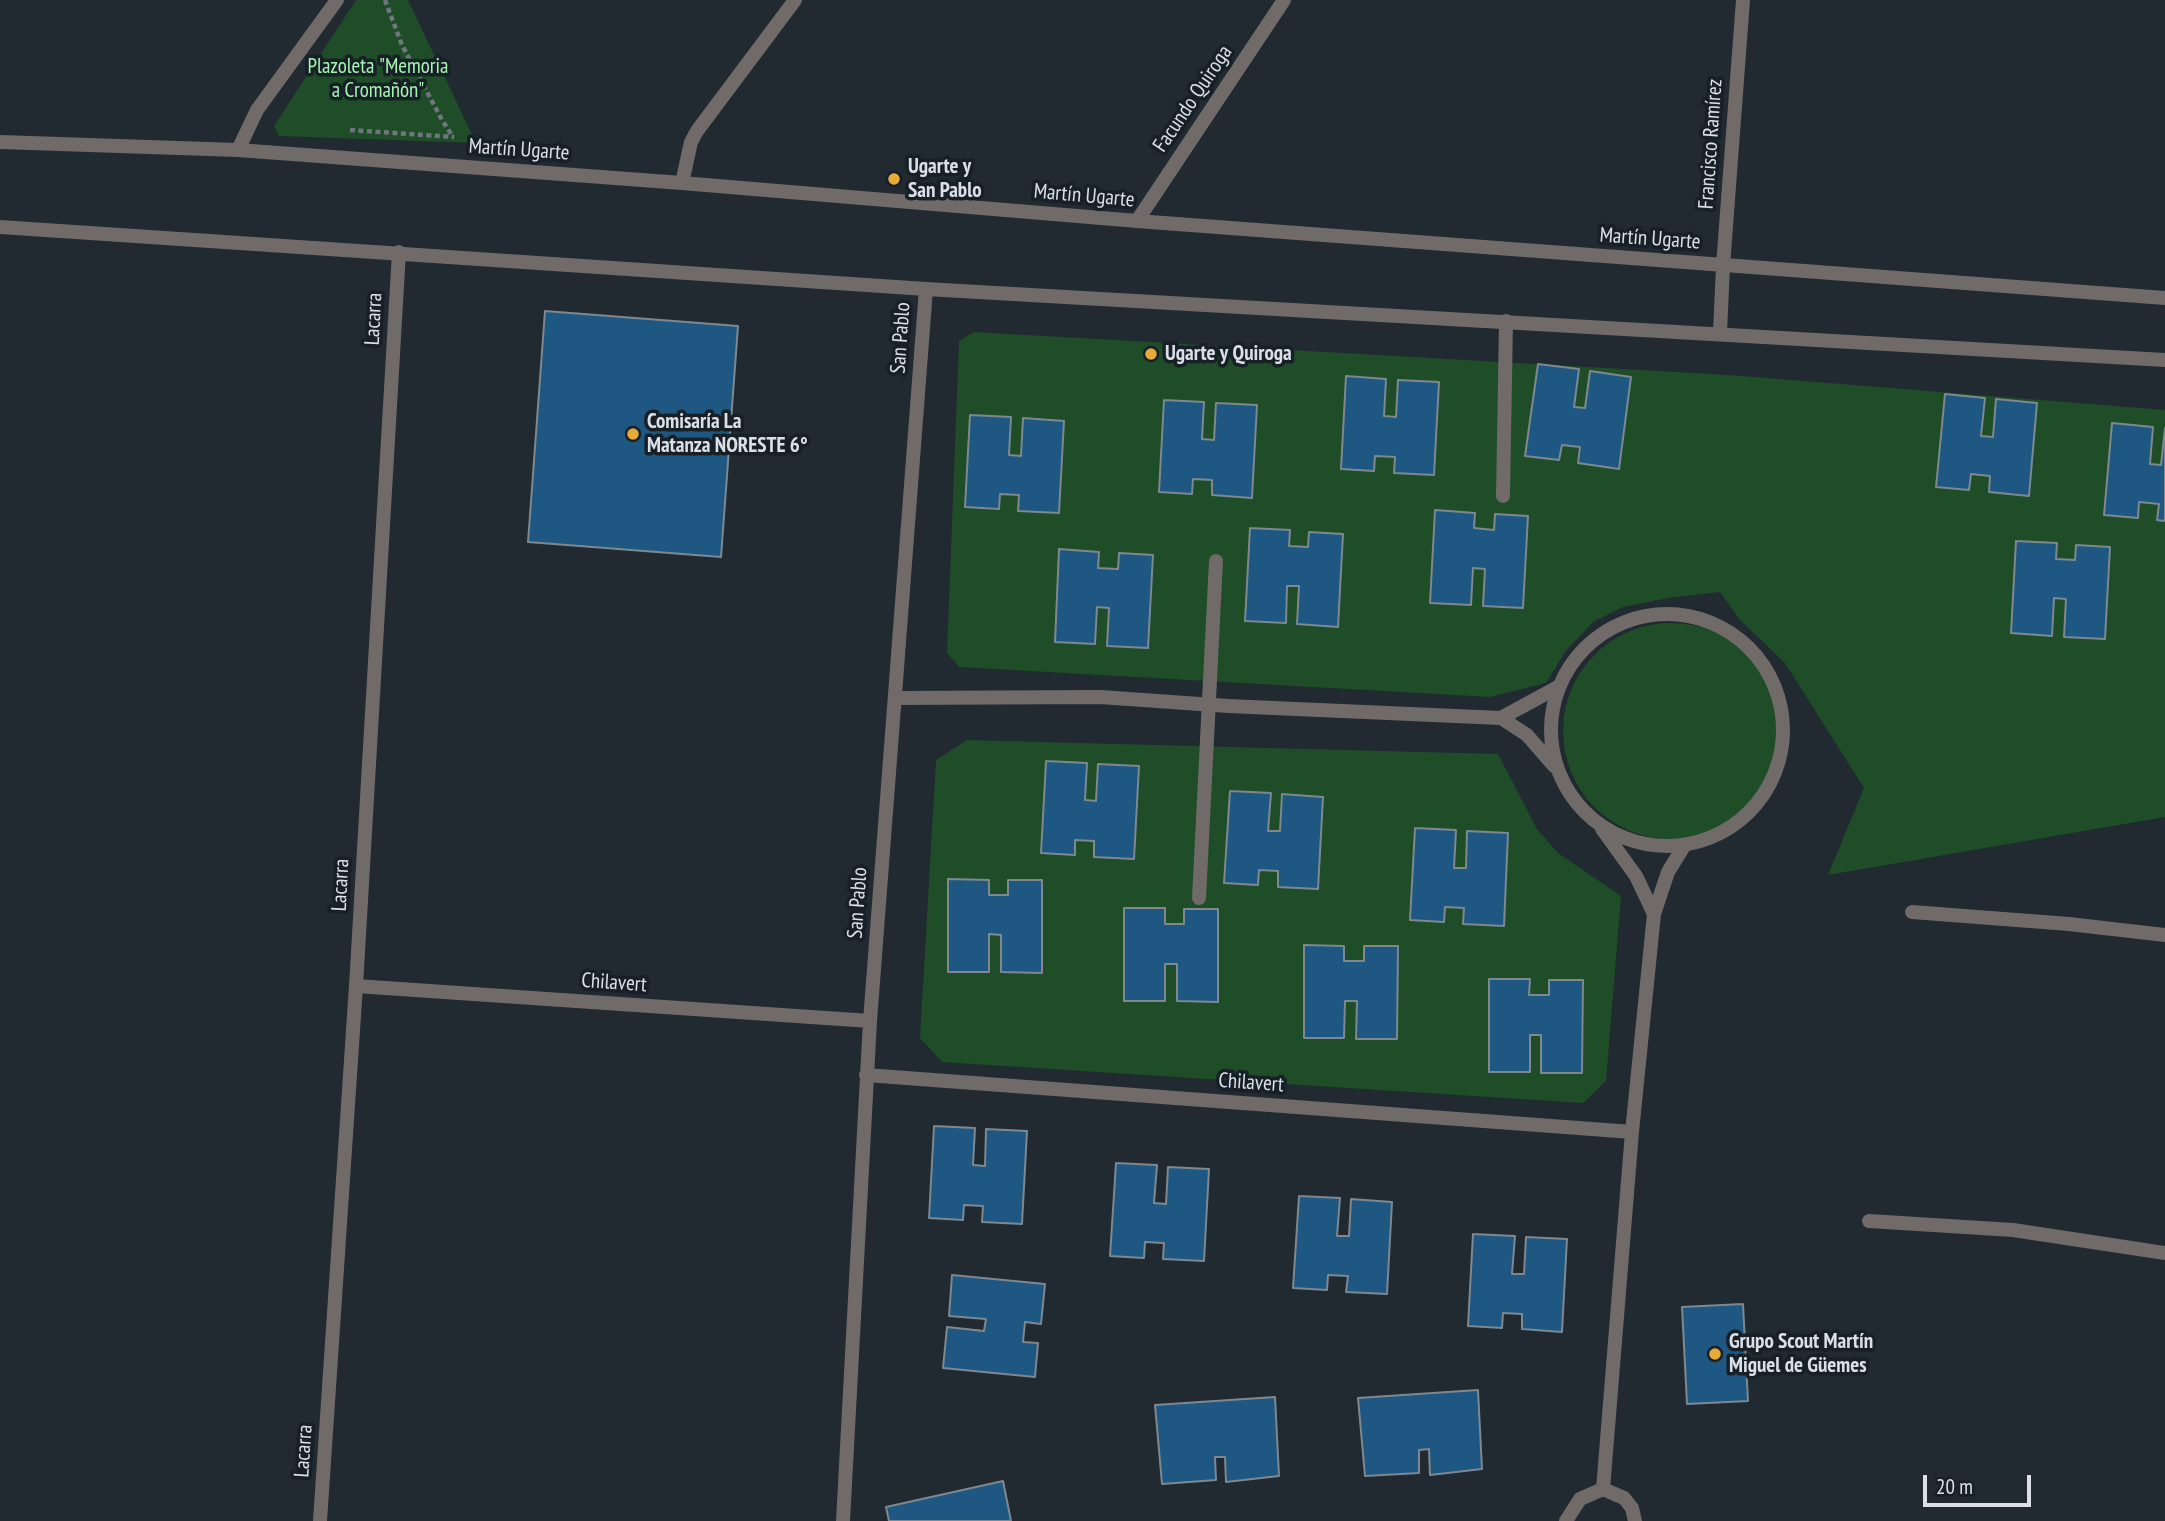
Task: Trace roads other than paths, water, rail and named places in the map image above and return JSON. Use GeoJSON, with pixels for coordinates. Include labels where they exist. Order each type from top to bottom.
{"type":"FeatureCollection","features":[{"type":"Feature","properties":{"kind":"street"},"geometry":{"type":"LineString","coordinates":[[238,150],[257,110],[337,0]]}},
{"type":"Feature","properties":{"kind":"street"},"geometry":{"type":"LineString","coordinates":[[682,183],[691,142],[697,131],[795,0]]}},
{"type":"Feature","properties":{"kind":"street","name":"Facundo Quiroga"},"geometry":{"type":"LineString","coordinates":[[1137,221],[1284,0]]}},
{"type":"Feature","properties":{"kind":"street","name":"Francisco Ramírez"},"geometry":{"type":"LineString","coordinates":[[1720,333],[1743,0]]}},
{"type":"Feature","properties":{"kind":"street","name":"Martín Ugarte"},"geometry":{"type":"LineString","coordinates":[[0,142],[238,150],[2165,298]]}},
{"type":"Feature","properties":{"kind":"street"},"geometry":{"type":"LineString","coordinates":[[0,227],[926,289],[2165,360]]}},
{"type":"Feature","properties":{"kind":"street","name":"Lacarra"},"geometry":{"type":"LineString","coordinates":[[320,1521],[356,986],[399,252]]}},
{"type":"Feature","properties":{"kind":"street","name":"San Pablo"},"geometry":{"type":"LineString","coordinates":[[843,1521],[866,1075],[926,289]]}},
{"type":"Feature","properties":{"kind":"street"},"geometry":{"type":"LineString","coordinates":[[1503,496],[1506,321]]}},
{"type":"Feature","properties":{"kind":"street"},"geometry":{"type":"LineString","coordinates":[[1199,898],[1216,561]]}},
{"type":"Feature","properties":{"kind":"street"},"geometry":{"type":"LineString","coordinates":[[1668,613],[1702,619],[1734,634],[1759,658],[1776,688],[1784,722],[1781,757],[1769,789],[1747,816],[1718,836],[1684,846],[1662,847],[1640,844],[1619,836],[1581,809],[1558,769],[1550,728],[1559,687],[1576,656],[1602,633],[1633,618],[1668,613]]}},
{"type":"Feature","properties":{"kind":"street"},"geometry":{"type":"LineString","coordinates":[[1501,718],[1559,687]]}},
{"type":"Feature","properties":{"kind":"street"},"geometry":{"type":"LineString","coordinates":[[895,698],[1100,697],[1208,705],[1501,718],[1527,735],[1558,769]]}},
{"type":"Feature","properties":{"kind":"street"},"geometry":{"type":"LineString","coordinates":[[1599,824],[1636,876],[1654,914]]}},
{"type":"Feature","properties":{"kind":"street"},"geometry":{"type":"LineString","coordinates":[[1603,1489],[1632,1132],[1654,914],[1668,872],[1684,846]]}},
{"type":"Feature","properties":{"kind":"street"},"geometry":{"type":"LineString","coordinates":[[1912,912],[2069,923],[2165,935]]}},
{"type":"Feature","properties":{"kind":"street","name":"Chilavert"},"geometry":{"type":"LineString","coordinates":[[356,986],[870,1021]]}},
{"type":"Feature","properties":{"kind":"street","name":"Chilavert"},"geometry":{"type":"LineString","coordinates":[[866,1075],[1632,1132]]}},
{"type":"Feature","properties":{"kind":"street"},"geometry":{"type":"LineString","coordinates":[[1869,1222],[2013,1230],[2165,1253]]}},
{"type":"Feature","properties":{"kind":"street"},"geometry":{"type":"LineString","coordinates":[[1566,1521],[1580,1499],[1603,1489],[1624,1497],[1632,1508],[1635,1521]]}},
{"type":"Feature","properties":{"kind":"place","name":"Ugarte y San Pablo"},"geometry":{"type":"Point","coordinates":[894,179]}},
{"type":"Feature","properties":{"kind":"place","name":"Ugarte y Quiroga"},"geometry":{"type":"Point","coordinates":[1151,354]}},
{"type":"Feature","properties":{"kind":"place","name":"Comisaría La Matanza NORESTE 6°"},"geometry":{"type":"Point","coordinates":[633,434]}},
{"type":"Feature","properties":{"kind":"place","name":"Grupo Scout Martín Miguel de Güemes"},"geometry":{"type":"Point","coordinates":[1715,1354]}},
{"type":"Feature","properties":{"kind":"park label","name":"Plazoleta \"Memoria a Cromañón\""},"geometry":{"type":"Point","coordinates":[378,79]}}]}
